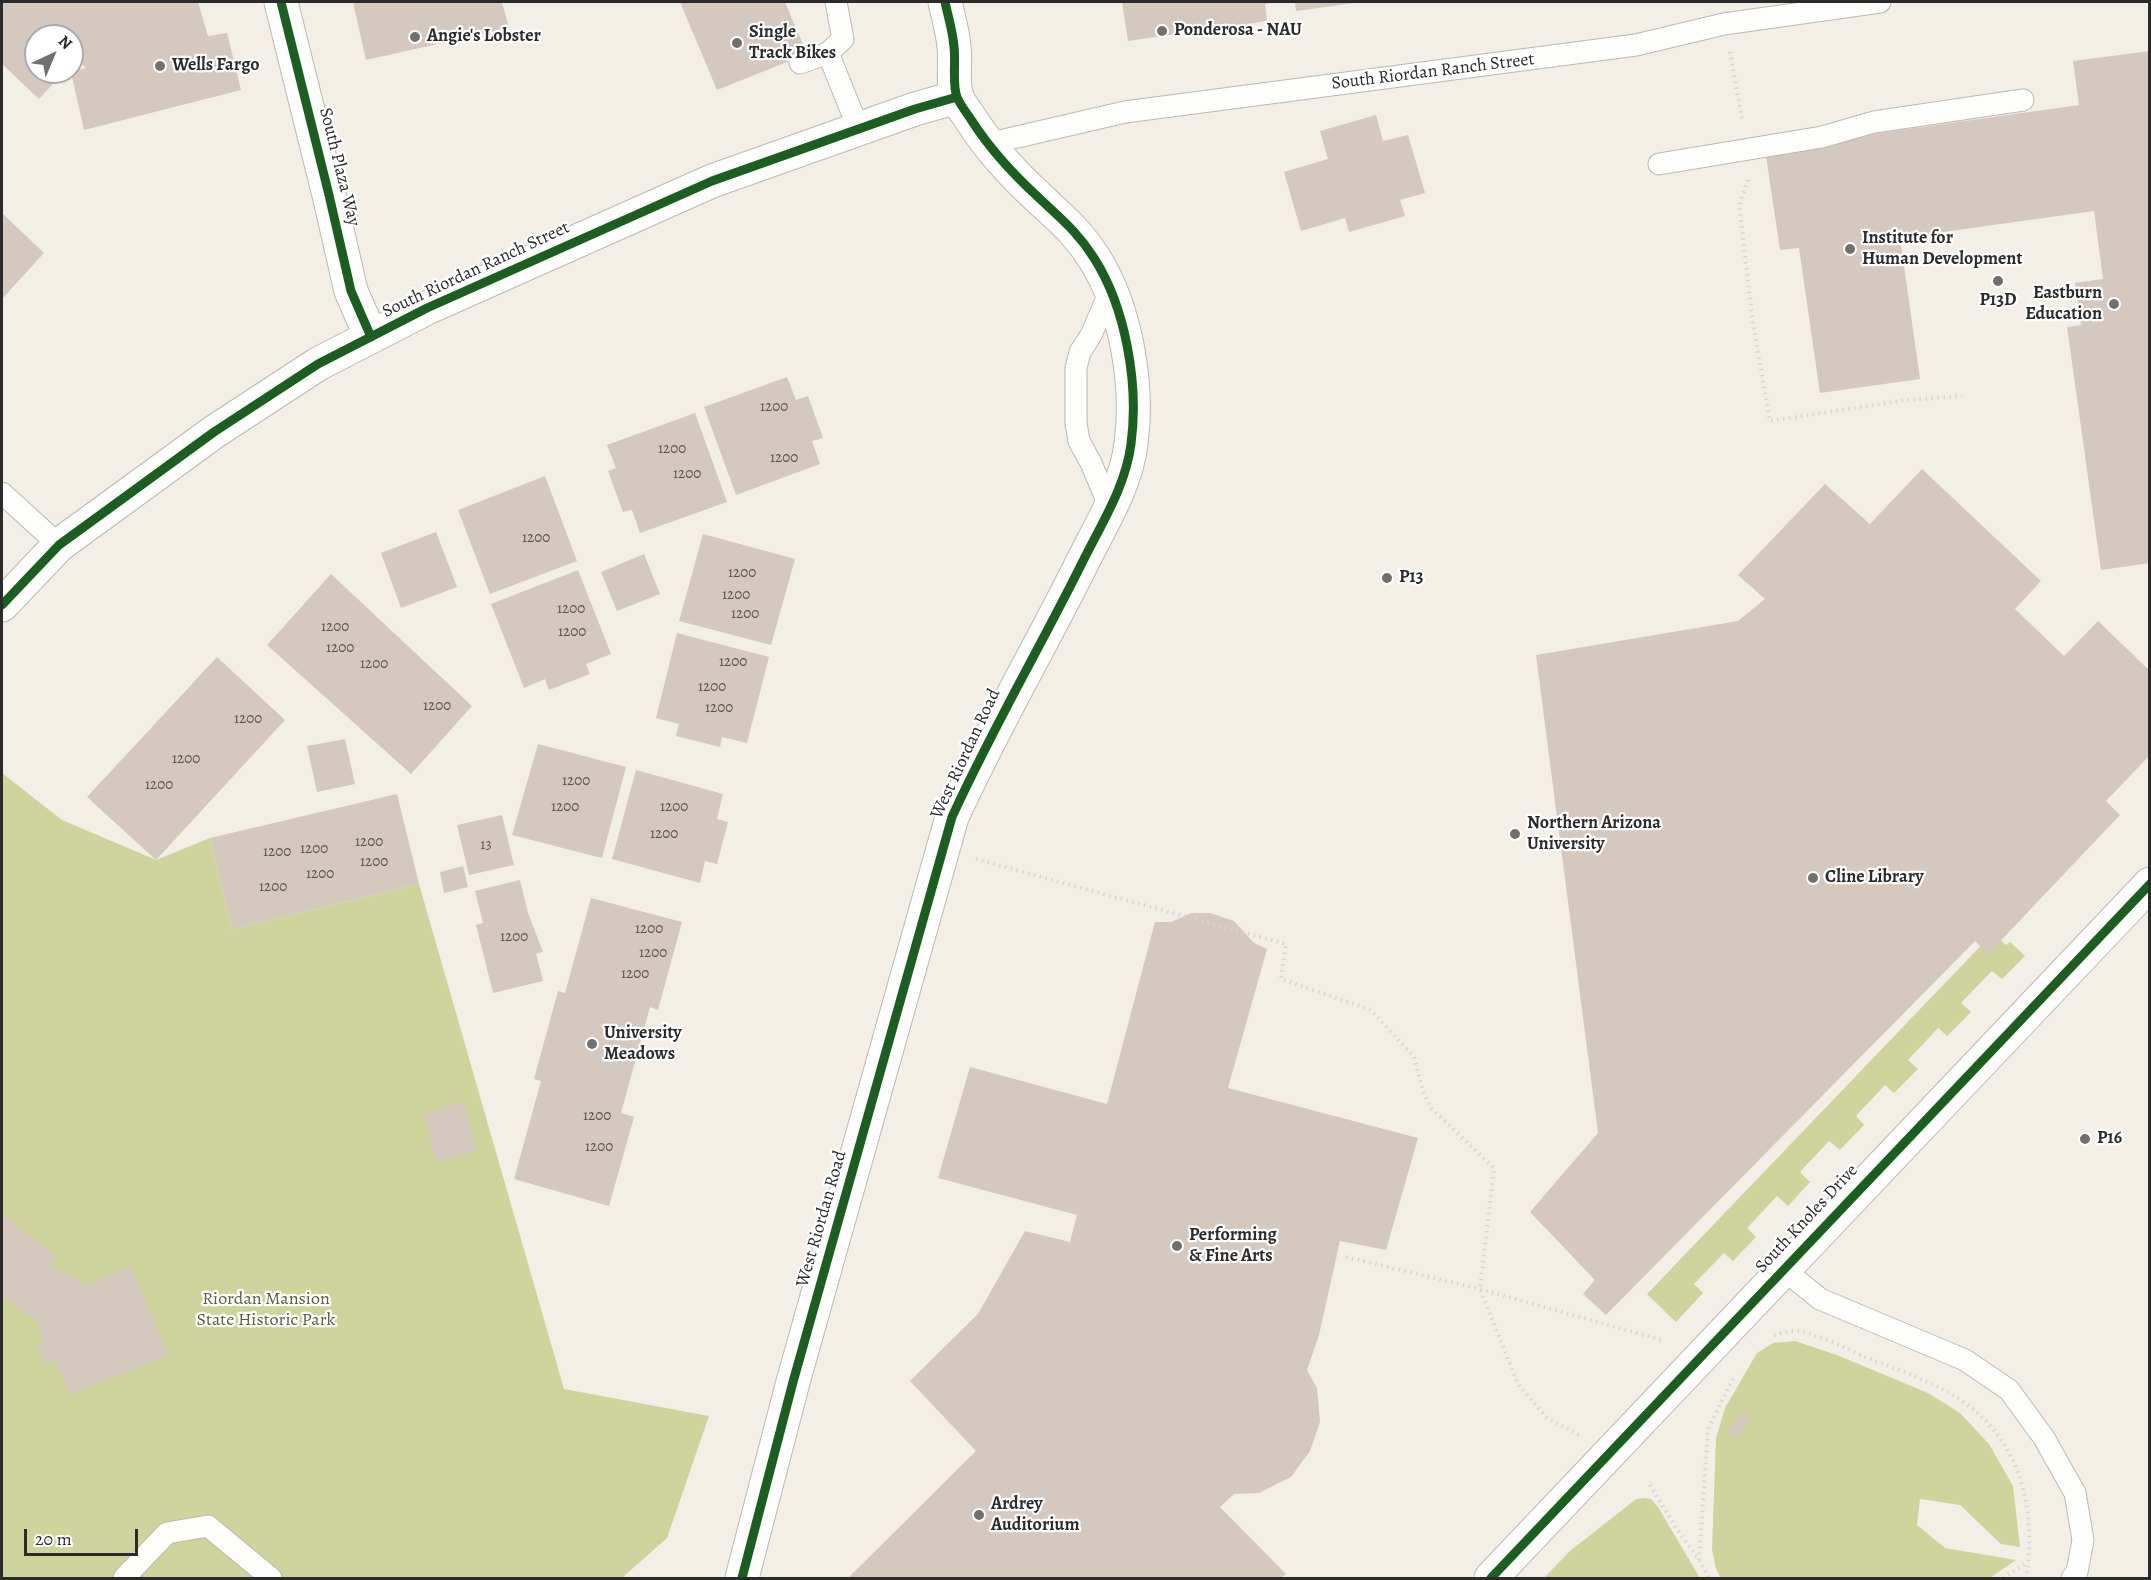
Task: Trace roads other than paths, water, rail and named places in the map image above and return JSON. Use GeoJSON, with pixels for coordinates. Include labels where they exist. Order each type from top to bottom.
{"type":"FeatureCollection","features":[{"type":"Feature","properties":{"kind":"street","name":"South Plaza Way"},"geometry":{"type":"LineString","coordinates":[[281,2],[351,291],[371,337]]}},
{"type":"Feature","properties":{"kind":"street","name":"West Riordan Road"},"geometry":{"type":"LineString","coordinates":[[742,1578],[793,1382],[952,817],[980,757],[1110,508],[1131,446],[1132,424],[1127,344],[1111,289],[1094,258],[1070,225],[1038,197],[987,144],[957,97],[954,45],[945,2]]}},
{"type":"Feature","properties":{"kind":"street","name":"South Riordan Ranch Street"},"geometry":{"type":"LineString","coordinates":[[2,605],[60,545],[224,426],[318,364],[427,308],[712,182],[915,109],[957,97]]}},
{"type":"Feature","properties":{"kind":"street","name":"South Knoles Drive"},"geometry":{"type":"LineString","coordinates":[[1491,1578],[2150,884]]}},
{"type":"Feature","properties":{"kind":"lane"},"geometry":{"type":"LineString","coordinates":[[800,63],[828,53],[843,39],[836,2]]}},
{"type":"Feature","properties":{"kind":"lane","name":"South Riordan Ranch Street"},"geometry":{"type":"LineString","coordinates":[[987,144],[1125,112],[1636,45],[1724,24],[1880,2]]}},
{"type":"Feature","properties":{"kind":"lane"},"geometry":{"type":"LineString","coordinates":[[828,53],[859,130]]}},
{"type":"Feature","properties":{"kind":"lane"},"geometry":{"type":"LineString","coordinates":[[1659,164],[1822,137],[1874,122],[2023,100]]}},
{"type":"Feature","properties":{"kind":"lane"},"geometry":{"type":"LineString","coordinates":[[1110,508],[1079,441],[1076,423],[1076,368],[1080,352],[1091,335],[1111,289]]}},
{"type":"Feature","properties":{"kind":"lane"},"geometry":{"type":"LineString","coordinates":[[2,493],[60,545]]}},
{"type":"Feature","properties":{"kind":"lane"},"geometry":{"type":"LineString","coordinates":[[1782,1269],[1820,1299],[1965,1360],[2009,1390],[2044,1438],[2075,1492],[2083,1540],[2077,1572],[2072,1578]]}},
{"type":"Feature","properties":{"kind":"lane"},"geometry":{"type":"LineString","coordinates":[[124,1578],[167,1533],[208,1526],[271,1578]]}},
{"type":"Feature","properties":{"kind":"place","name":"Ponderosa - NAU"},"geometry":{"type":"Point","coordinates":[1162,31]}},
{"type":"Feature","properties":{"kind":"place","name":"Angie's Lobster"},"geometry":{"type":"Point","coordinates":[415,37]}},
{"type":"Feature","properties":{"kind":"place","name":"Single Track Bikes"},"geometry":{"type":"Point","coordinates":[737,43]}},
{"type":"Feature","properties":{"kind":"place","name":"Wells Fargo"},"geometry":{"type":"Point","coordinates":[160,66]}},
{"type":"Feature","properties":{"kind":"place","name":"Institute for Human Development"},"geometry":{"type":"Point","coordinates":[1850,249]}},
{"type":"Feature","properties":{"kind":"place","name":"P13D"},"geometry":{"type":"Point","coordinates":[1998,281]}},
{"type":"Feature","properties":{"kind":"place","name":"Eastburn Education"},"geometry":{"type":"Point","coordinates":[2114,304]}},
{"type":"Feature","properties":{"kind":"place","name":"P13"},"geometry":{"type":"Point","coordinates":[1387,578]}},
{"type":"Feature","properties":{"kind":"place","name":"Northern Arizona University"},"geometry":{"type":"Point","coordinates":[1515,834]}},
{"type":"Feature","properties":{"kind":"place","name":"Cline Library"},"geometry":{"type":"Point","coordinates":[1813,878]}},
{"type":"Feature","properties":{"kind":"place","name":"University Meadows"},"geometry":{"type":"Point","coordinates":[592,1044]}},
{"type":"Feature","properties":{"kind":"place","name":"P16"},"geometry":{"type":"Point","coordinates":[2085,1139]}},
{"type":"Feature","properties":{"kind":"place","name":"Performing & Fine Arts"},"geometry":{"type":"Point","coordinates":[1177,1246]}},
{"type":"Feature","properties":{"kind":"place","name":"Ardrey Auditorium"},"geometry":{"type":"Point","coordinates":[979,1515]}},
{"type":"Feature","properties":{"kind":"park label","name":"Riordan Mansion State Historic Park"},"geometry":{"type":"Point","coordinates":[266,1310]}}]}
